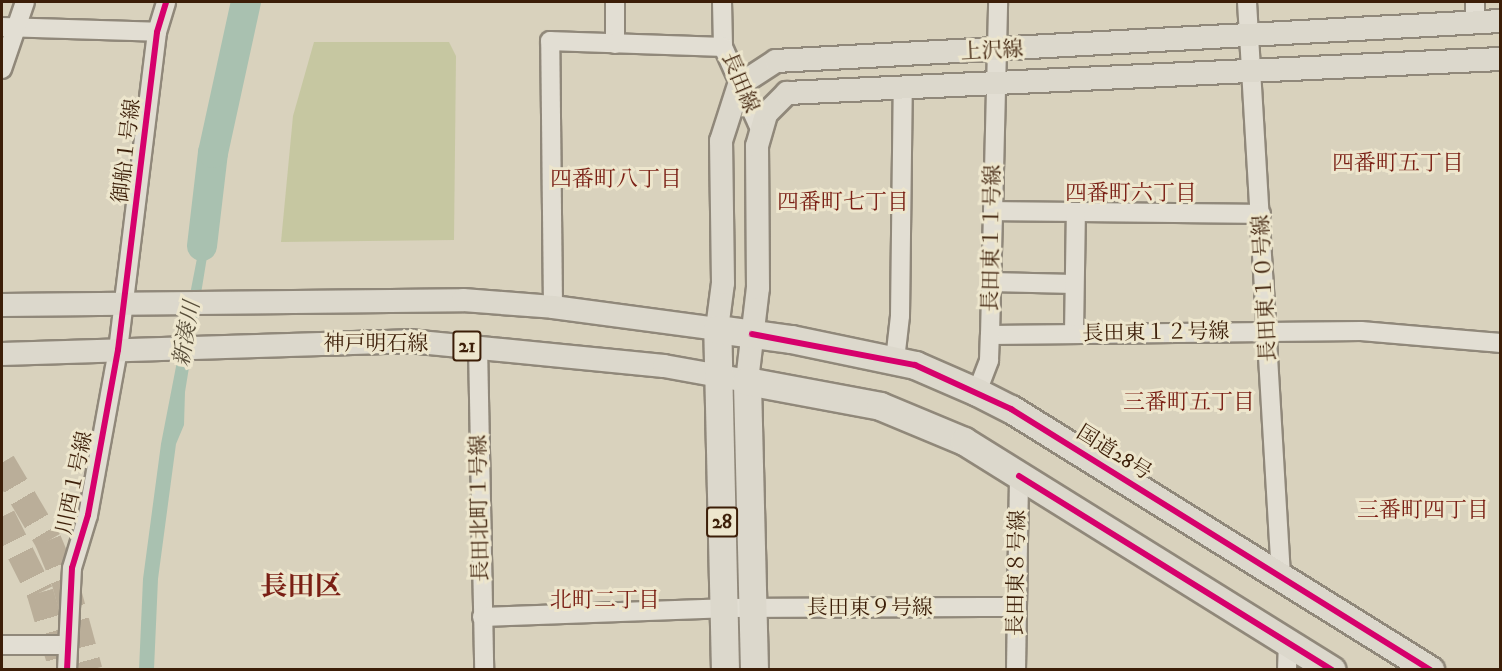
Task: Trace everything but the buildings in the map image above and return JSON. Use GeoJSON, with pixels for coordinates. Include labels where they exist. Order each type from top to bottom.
{"type":"FeatureCollection","features":[{"type":"Feature","properties":{"kind":"highway","name":"国道28号"},"geometry":{"type":"LineString","coordinates":[[717,329],[915,364],[977,392],[1011,409],[1431,669]]}},
{"type":"Feature","properties":{"kind":"highway","name":"28"},"geometry":{"type":"LineString","coordinates":[[717,329],[725,669]]}},
{"type":"Feature","properties":{"kind":"highway","name":"28"},"geometry":{"type":"LineString","coordinates":[[747,381],[754,669]]}},
{"type":"Feature","properties":{"kind":"highway"},"geometry":{"type":"LineString","coordinates":[[747,381],[880,406],[964,441],[1332,669]]}},
{"type":"Feature","properties":{"kind":"main road","name":"上沢線"},"geometry":{"type":"LineString","coordinates":[[739,85],[766,66],[789,57],[998,51],[1250,37],[1475,12],[1500,21]]}},
{"type":"Feature","properties":{"kind":"main road","name":"上沢線"},"geometry":{"type":"LineString","coordinates":[[747,381],[758,288],[760,129],[772,106],[788,93],[995,81],[1500,59]]}},
{"type":"Feature","properties":{"kind":"main road"},"geometry":{"type":"LineString","coordinates":[[717,329],[723,287],[721,141],[739,85]]}},
{"type":"Feature","properties":{"kind":"main road","name":"神戸明石線"},"geometry":{"type":"LineString","coordinates":[[2,305],[463,300],[553,308],[717,329]]}},
{"type":"Feature","properties":{"kind":"main road","name":"神戸明石線"},"geometry":{"type":"LineString","coordinates":[[2,354],[410,341],[478,346],[717,374],[747,381]]}},
{"type":"Feature","properties":{"kind":"street"},"geometry":{"type":"LineString","coordinates":[[2,69],[8,27],[25,2]]}},
{"type":"Feature","properties":{"kind":"street","name":"御船１号線"},"geometry":{"type":"LineString","coordinates":[[134,304],[157,32],[166,2]]}},
{"type":"Feature","properties":{"kind":"street"},"geometry":{"type":"LineString","coordinates":[[615,2],[615,44]]}},
{"type":"Feature","properties":{"kind":"street","name":"長田線"},"geometry":{"type":"LineString","coordinates":[[722,2],[723,47],[760,129]]}},
{"type":"Feature","properties":{"kind":"street","name":"長田東１１号線"},"geometry":{"type":"LineString","coordinates":[[977,392],[989,360],[998,2]]}},
{"type":"Feature","properties":{"kind":"street","name":"長田東１０号線"},"geometry":{"type":"LineString","coordinates":[[1247,2],[1281,576]]}},
{"type":"Feature","properties":{"kind":"street"},"geometry":{"type":"LineString","coordinates":[[8,27],[157,32]]}},
{"type":"Feature","properties":{"kind":"street"},"geometry":{"type":"LineString","coordinates":[[553,308],[550,41],[723,47]]}},
{"type":"Feature","properties":{"kind":"street"},"geometry":{"type":"LineString","coordinates":[[895,360],[900,316],[903,86]]}},
{"type":"Feature","properties":{"kind":"street"},"geometry":{"type":"LineString","coordinates":[[993,211],[1261,214]]}},
{"type":"Feature","properties":{"kind":"street"},"geometry":{"type":"LineString","coordinates":[[1074,334],[1076,212]]}},
{"type":"Feature","properties":{"kind":"street"},"geometry":{"type":"LineString","coordinates":[[991,282],[1074,284]]}},
{"type":"Feature","properties":{"kind":"street","name":"川西１号線"},"geometry":{"type":"LineString","coordinates":[[67,669],[72,568],[88,515],[127,350],[134,304]]}},
{"type":"Feature","properties":{"kind":"street","name":"長田東１２号線"},"geometry":{"type":"LineString","coordinates":[[990,335],[1396,332],[1500,343]]}},
{"type":"Feature","properties":{"kind":"street","name":"長田北町１号線"},"geometry":{"type":"LineString","coordinates":[[478,346],[484,669]]}},
{"type":"Feature","properties":{"kind":"street","name":"長田東８号線"},"geometry":{"type":"LineString","coordinates":[[1016,669],[1015,607],[1019,476]]}},
{"type":"Feature","properties":{"kind":"street","name":"長田東９号線"},"geometry":{"type":"LineString","coordinates":[[482,617],[724,608],[1015,607]]}},
{"type":"Feature","properties":{"kind":"street"},"geometry":{"type":"LineString","coordinates":[[1287,669],[1288,642]]}},
{"type":"Feature","properties":{"kind":"street"},"geometry":{"type":"LineString","coordinates":[[2,645],[67,645]]}},
{"type":"Feature","properties":{"kind":"shaded area"},"geometry":{"type":"Polygon","coordinates":[[[314,42],[449,42],[456,56],[454,240],[281,242],[293,116],[314,42]]]}},
{"type":"Feature","properties":{"kind":"water"},"geometry":{"type":"Polygon","coordinates":[[[238,2],[254,2],[206,263],[185,392],[184,425],[176,444],[158,579],[154,669],[139,670],[143,579],[161,444],[217,155],[238,2]]]}},
{"type":"Feature","properties":{"kind":"waterway","name":"新湊川"},"geometry":{"type":"LineString","coordinates":[[202,246],[213,153],[246,2]]}},
{"type":"Feature","properties":{"kind":"tunnel"},"geometry":{"type":"LineString","coordinates":[[2,462],[48,540],[65,581],[89,670]]}},
{"type":"Feature","properties":{"kind":"tunnel"},"geometry":{"type":"LineString","coordinates":[[2,516],[40,592],[63,670]]}},
{"type":"Feature","properties":{"kind":"cycle path"},"geometry":{"type":"LineString","coordinates":[[67,670],[72,568],[88,515],[118,350],[157,32],[166,2]]}},
{"type":"Feature","properties":{"kind":"cycle path"},"geometry":{"type":"LineString","coordinates":[[752,334],[915,365],[1011,409],[1431,670]]}},
{"type":"Feature","properties":{"kind":"cycle path"},"geometry":{"type":"LineString","coordinates":[[1019,476],[1332,670]]}},
{"type":"Feature","properties":{"kind":"district","name":"四番町五丁目"},"geometry":{"type":"Point","coordinates":[1398,164]}},
{"type":"Feature","properties":{"kind":"district","name":"四番町八丁目"},"geometry":{"type":"Point","coordinates":[616,180]}},
{"type":"Feature","properties":{"kind":"district","name":"四番町六丁目"},"geometry":{"type":"Point","coordinates":[1131,194]}},
{"type":"Feature","properties":{"kind":"district","name":"四番町七丁目"},"geometry":{"type":"Point","coordinates":[843,203]}},
{"type":"Feature","properties":{"kind":"district","name":"三番町五丁目"},"geometry":{"type":"Point","coordinates":[1189,403]}},
{"type":"Feature","properties":{"kind":"district","name":"三番町四丁目"},"geometry":{"type":"Point","coordinates":[1423,511]}},
{"type":"Feature","properties":{"kind":"district","name":"長田区"},"geometry":{"type":"Point","coordinates":[301,588]}},
{"type":"Feature","properties":{"kind":"district","name":"北町二丁目"},"geometry":{"type":"Point","coordinates":[605,601]}}]}
